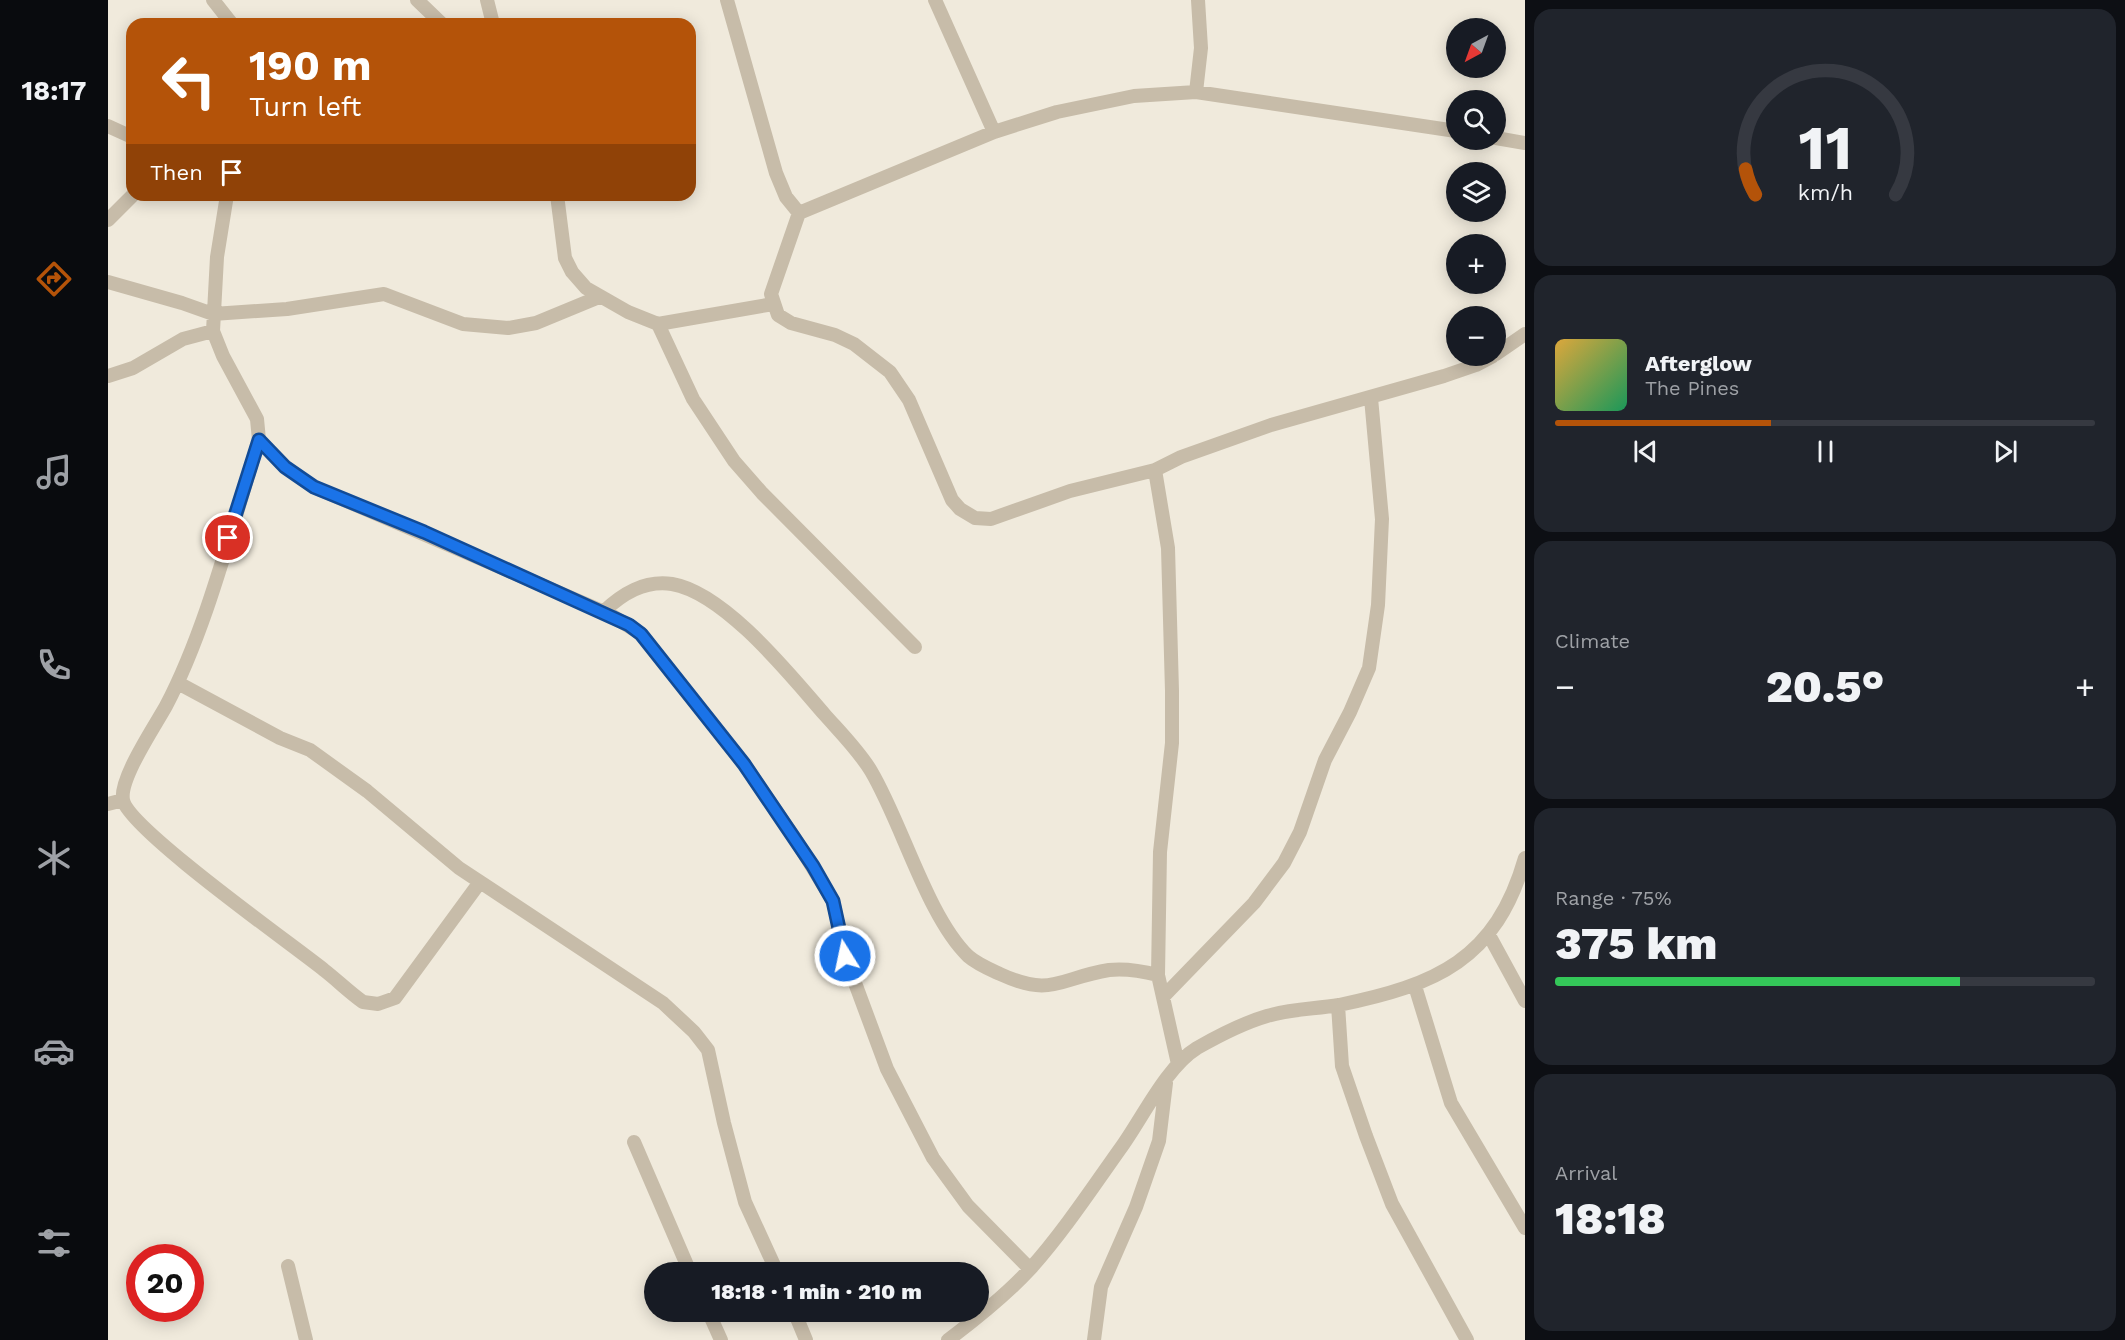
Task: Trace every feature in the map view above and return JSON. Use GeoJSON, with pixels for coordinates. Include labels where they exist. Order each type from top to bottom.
{"type":"FeatureCollection","features":[{"type":"Feature","properties":{"kind":"lane"},"geometry":{"type":"LineString","coordinates":[[213,0],[227,18]]}},
{"type":"Feature","properties":{"kind":"lane"},"geometry":{"type":"LineString","coordinates":[[417,0],[433,18]]}},
{"type":"Feature","properties":{"kind":"lane"},"geometry":{"type":"LineString","coordinates":[[487,0],[492,18]]}},
{"type":"Feature","properties":{"kind":"lane"},"geometry":{"type":"LineString","coordinates":[[727,0],[776,173],[786,196],[799,213]]}},
{"type":"Feature","properties":{"kind":"lane"},"geometry":{"type":"LineString","coordinates":[[935,0],[994,132]]}},
{"type":"Feature","properties":{"kind":"lane"},"geometry":{"type":"LineString","coordinates":[[1196,92],[1201,48],[1198,0]]}},
{"type":"Feature","properties":{"kind":"lane"},"geometry":{"type":"LineString","coordinates":[[1446,130],[1196,92],[1134,96],[1068,110],[994,132],[799,213],[771,294],[778,315],[790,324],[835,335],[854,344],[890,372],[909,400],[952,500],[967,515],[991,519],[1070,491],[1155,470],[1181,457],[1271,425],[1371,398],[1473,366]]}},
{"type":"Feature","properties":{"kind":"lane"},"geometry":{"type":"LineString","coordinates":[[108,126],[126,134]]}},
{"type":"Feature","properties":{"kind":"lane"},"geometry":{"type":"LineString","coordinates":[[1506,140],[1525,143]]}},
{"type":"Feature","properties":{"kind":"lane"},"geometry":{"type":"LineString","coordinates":[[108,220],[127,201]]}},
{"type":"Feature","properties":{"kind":"lane"},"geometry":{"type":"LineString","coordinates":[[225,201],[222,213],[213,331],[223,356],[257,419],[259,440],[216,578],[178,683],[125,781],[123,800],[131,815],[168,848],[266,928],[363,1002],[378,1004],[395,998],[480,882]]}},
{"type":"Feature","properties":{"kind":"lane"},"geometry":{"type":"LineString","coordinates":[[558,201],[565,258],[577,280],[599,297],[657,324],[773,304]]}},
{"type":"Feature","properties":{"kind":"lane"},"geometry":{"type":"LineString","coordinates":[[108,282],[213,314],[287,309],[384,294],[463,324],[508,328],[536,323],[599,297]]}},
{"type":"Feature","properties":{"kind":"lane"},"geometry":{"type":"LineString","coordinates":[[657,324],[693,399],[734,461],[762,493],[915,647]]}},
{"type":"Feature","properties":{"kind":"lane"},"geometry":{"type":"LineString","coordinates":[[108,376],[133,368],[183,339],[213,331]]}},
{"type":"Feature","properties":{"kind":"lane"},"geometry":{"type":"LineString","coordinates":[[1506,347],[1525,334]]}},
{"type":"Feature","properties":{"kind":"lane"},"geometry":{"type":"LineString","coordinates":[[1163,998],[1254,903],[1284,863],[1300,832],[1325,760],[1350,712],[1369,668],[1378,605],[1382,519],[1371,398]]}},
{"type":"Feature","properties":{"kind":"lane"},"geometry":{"type":"LineString","coordinates":[[259,440],[285,467],[314,487],[603,612],[641,634],[744,764],[789,828],[833,901],[845,956],[886,1069],[933,1158],[968,1206],[1030,1269]]}},
{"type":"Feature","properties":{"kind":"lane"},"geometry":{"type":"LineString","coordinates":[[1155,470],[1168,548],[1172,691],[1172,743],[1160,852],[1158,975],[1178,1064]]}},
{"type":"Feature","properties":{"kind":"lane"},"geometry":{"type":"LineString","coordinates":[[603,612],[616,599],[639,587],[673,584],[710,601],[756,640],[863,758],[893,812],[941,918],[969,957],[985,967],[1029,986],[1057,984],[1108,970],[1132,969],[1158,975]]}},
{"type":"Feature","properties":{"kind":"lane"},"geometry":{"type":"LineString","coordinates":[[178,683],[280,738],[310,750],[367,791],[459,867],[663,1003],[702,1040],[712,1063],[724,1123],[745,1202],[772,1262]]}},
{"type":"Feature","properties":{"kind":"lane"},"geometry":{"type":"LineString","coordinates":[[108,804],[123,800]]}},
{"type":"Feature","properties":{"kind":"lane"},"geometry":{"type":"LineString","coordinates":[[948,1340],[972,1323],[1030,1269],[1121,1148],[1178,1064],[1196,1048],[1267,1016],[1338,1005],[1415,986],[1452,967],[1489,935],[1503,912],[1525,858]]}},
{"type":"Feature","properties":{"kind":"lane"},"geometry":{"type":"LineString","coordinates":[[1489,935],[1525,1001]]}},
{"type":"Feature","properties":{"kind":"lane"},"geometry":{"type":"LineString","coordinates":[[1415,986],[1451,1102],[1525,1228]]}},
{"type":"Feature","properties":{"kind":"lane"},"geometry":{"type":"LineString","coordinates":[[1338,1005],[1342,1066],[1392,1204],[1467,1340]]}},
{"type":"Feature","properties":{"kind":"lane"},"geometry":{"type":"LineString","coordinates":[[1094,1340],[1101,1287],[1136,1208],[1159,1141],[1166,1081]]}},
{"type":"Feature","properties":{"kind":"lane"},"geometry":{"type":"LineString","coordinates":[[634,1142],[686,1262]]}},
{"type":"Feature","properties":{"kind":"lane"},"geometry":{"type":"LineString","coordinates":[[288,1266],[306,1340]]}},
{"type":"Feature","properties":{"kind":"lane"},"geometry":{"type":"LineString","coordinates":[[713,1322],[721,1340]]}},
{"type":"Feature","properties":{"kind":"lane"},"geometry":{"type":"LineString","coordinates":[[799,1322],[806,1340]]}},
{"type":"Feature","properties":{"kind":"route"},"geometry":{"type":"LineString","coordinates":[[228,538],[259,440],[285,467],[314,487],[424,532],[629,625],[641,634],[772,803],[833,901],[845,956]]}}]}
